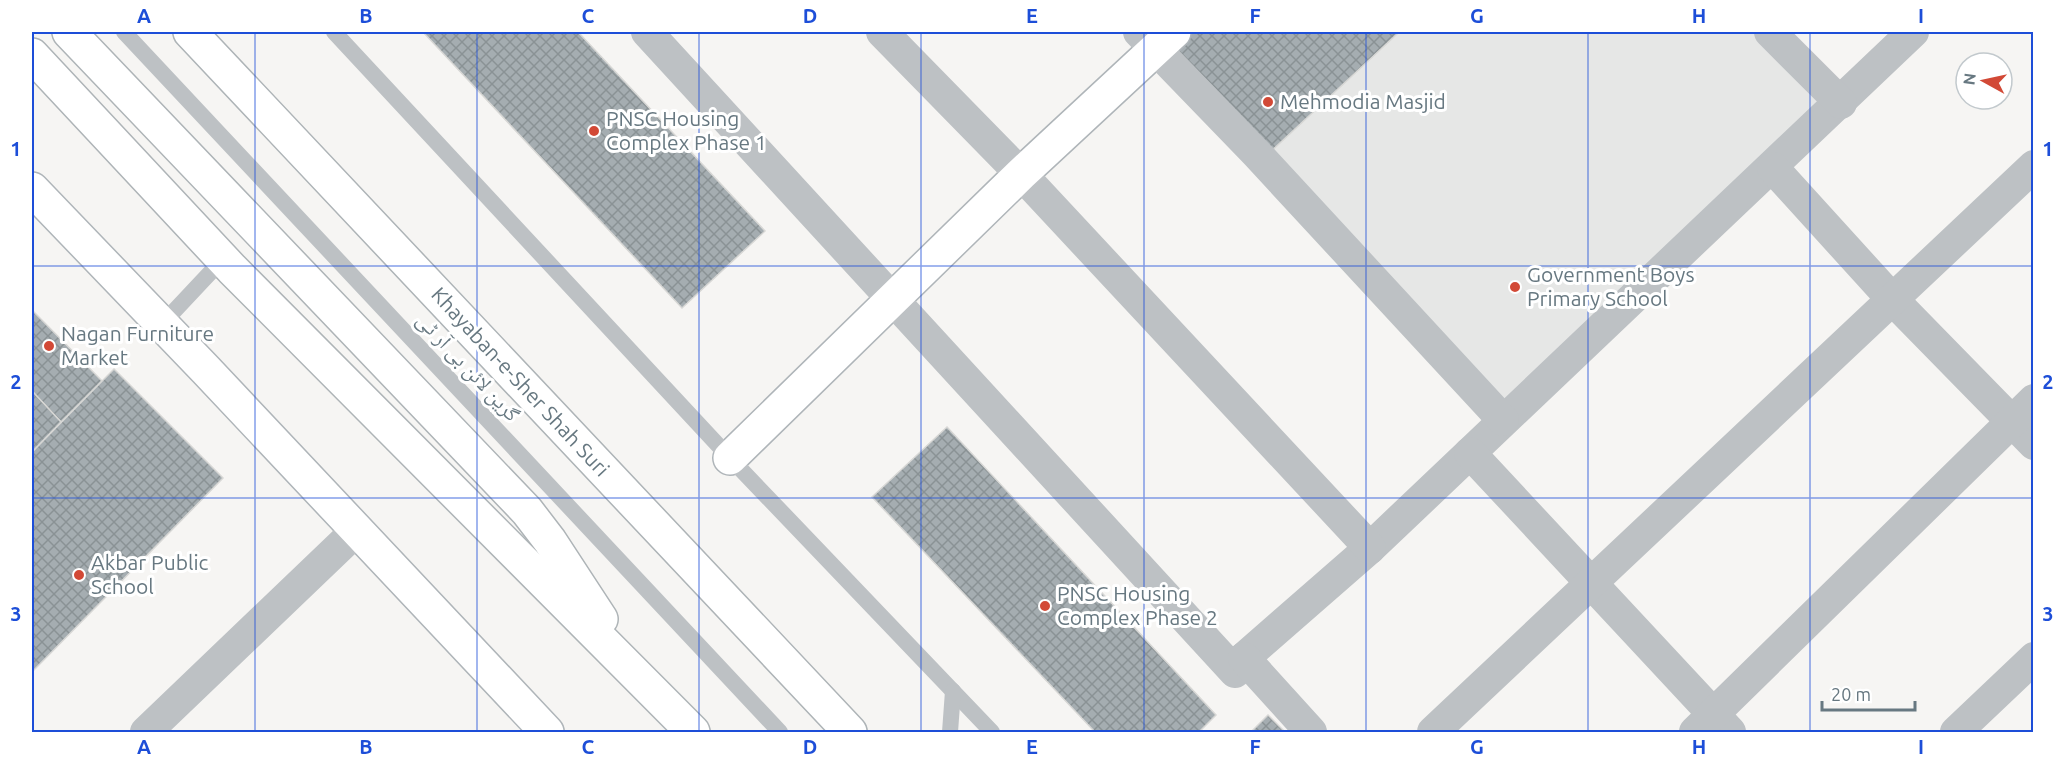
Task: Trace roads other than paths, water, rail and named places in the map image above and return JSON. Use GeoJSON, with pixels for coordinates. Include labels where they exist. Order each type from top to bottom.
{"type":"FeatureCollection","features":[{"type":"Feature","properties":{"kind":"main road"},"geometry":{"type":"LineString","coordinates":[[69,32],[527,511],[550,541],[634,671]]}},
{"type":"Feature","properties":{"kind":"main road","name":"Khayaban-e-Sher Shah Suri"},"geometry":{"type":"LineString","coordinates":[[190,32],[850,732]]}},
{"type":"Feature","properties":{"kind":"main road"},"geometry":{"type":"LineString","coordinates":[[730,458],[1021,174],[1156,37]]}},
{"type":"Feature","properties":{"kind":"main road"},"geometry":{"type":"LineString","coordinates":[[32,55],[223,259],[693,732]]}},
{"type":"Feature","properties":{"kind":"main road"},"geometry":{"type":"LineString","coordinates":[[32,189],[547,732]]}},
{"type":"Feature","properties":{"kind":"street"},"geometry":{"type":"LineString","coordinates":[[648,32],[1235,672],[1244,658],[1370,548],[1503,420],[1773,168],[1913,32]]}},
{"type":"Feature","properties":{"kind":"street"},"geometry":{"type":"LineString","coordinates":[[882,32],[1021,174],[1370,548]]}},
{"type":"Feature","properties":{"kind":"street"},"geometry":{"type":"LineString","coordinates":[[1770,32],[1841,103]]}},
{"type":"Feature","properties":{"kind":"street"},"geometry":{"type":"LineString","coordinates":[[1156,37],[1503,420]]}},
{"type":"Feature","properties":{"kind":"street"},"geometry":{"type":"LineString","coordinates":[[1433,732],[2034,166]]}},
{"type":"Feature","properties":{"kind":"street"},"geometry":{"type":"LineString","coordinates":[[1773,168],[1892,299],[2034,444]]}},
{"type":"Feature","properties":{"kind":"street"},"geometry":{"type":"LineString","coordinates":[[1470,453],[1590,582],[1713,726],[2034,400]]}},
{"type":"Feature","properties":{"kind":"street"},"geometry":{"type":"LineString","coordinates":[[146,732],[357,530]]}},
{"type":"Feature","properties":{"kind":"street"},"geometry":{"type":"LineString","coordinates":[[1244,658],[1311,732]]}},
{"type":"Feature","properties":{"kind":"street"},"geometry":{"type":"LineString","coordinates":[[1956,732],[2034,658]]}},
{"type":"Feature","properties":{"kind":"lane","name":"گرین لائن بی آر ٹی"},"geometry":{"type":"LineString","coordinates":[[123,32],[780,732]]}},
{"type":"Feature","properties":{"kind":"lane"},"geometry":{"type":"LineString","coordinates":[[334,32],[730,458],[992,732]]}},
{"type":"Feature","properties":{"kind":"lane"},"geometry":{"type":"LineString","coordinates":[[162,324],[223,259]]}},
{"type":"Feature","properties":{"kind":"lane"},"geometry":{"type":"LineString","coordinates":[[950,732],[953,692]]}},
{"type":"Feature","properties":{"kind":"place","name":"Mehmodia Masjid"},"geometry":{"type":"Point","coordinates":[1268,102]}},
{"type":"Feature","properties":{"kind":"place","name":"PNSC Housing Complex Phase 1"},"geometry":{"type":"Point","coordinates":[594,131]}},
{"type":"Feature","properties":{"kind":"place","name":"Government Boys Primary School"},"geometry":{"type":"Point","coordinates":[1515,287]}},
{"type":"Feature","properties":{"kind":"place","name":"Nagan Furniture Market"},"geometry":{"type":"Point","coordinates":[49,346]}},
{"type":"Feature","properties":{"kind":"place","name":"Akbar Public School"},"geometry":{"type":"Point","coordinates":[79,575]}},
{"type":"Feature","properties":{"kind":"place","name":"PNSC Housing Complex Phase 2"},"geometry":{"type":"Point","coordinates":[1045,606]}}]}
